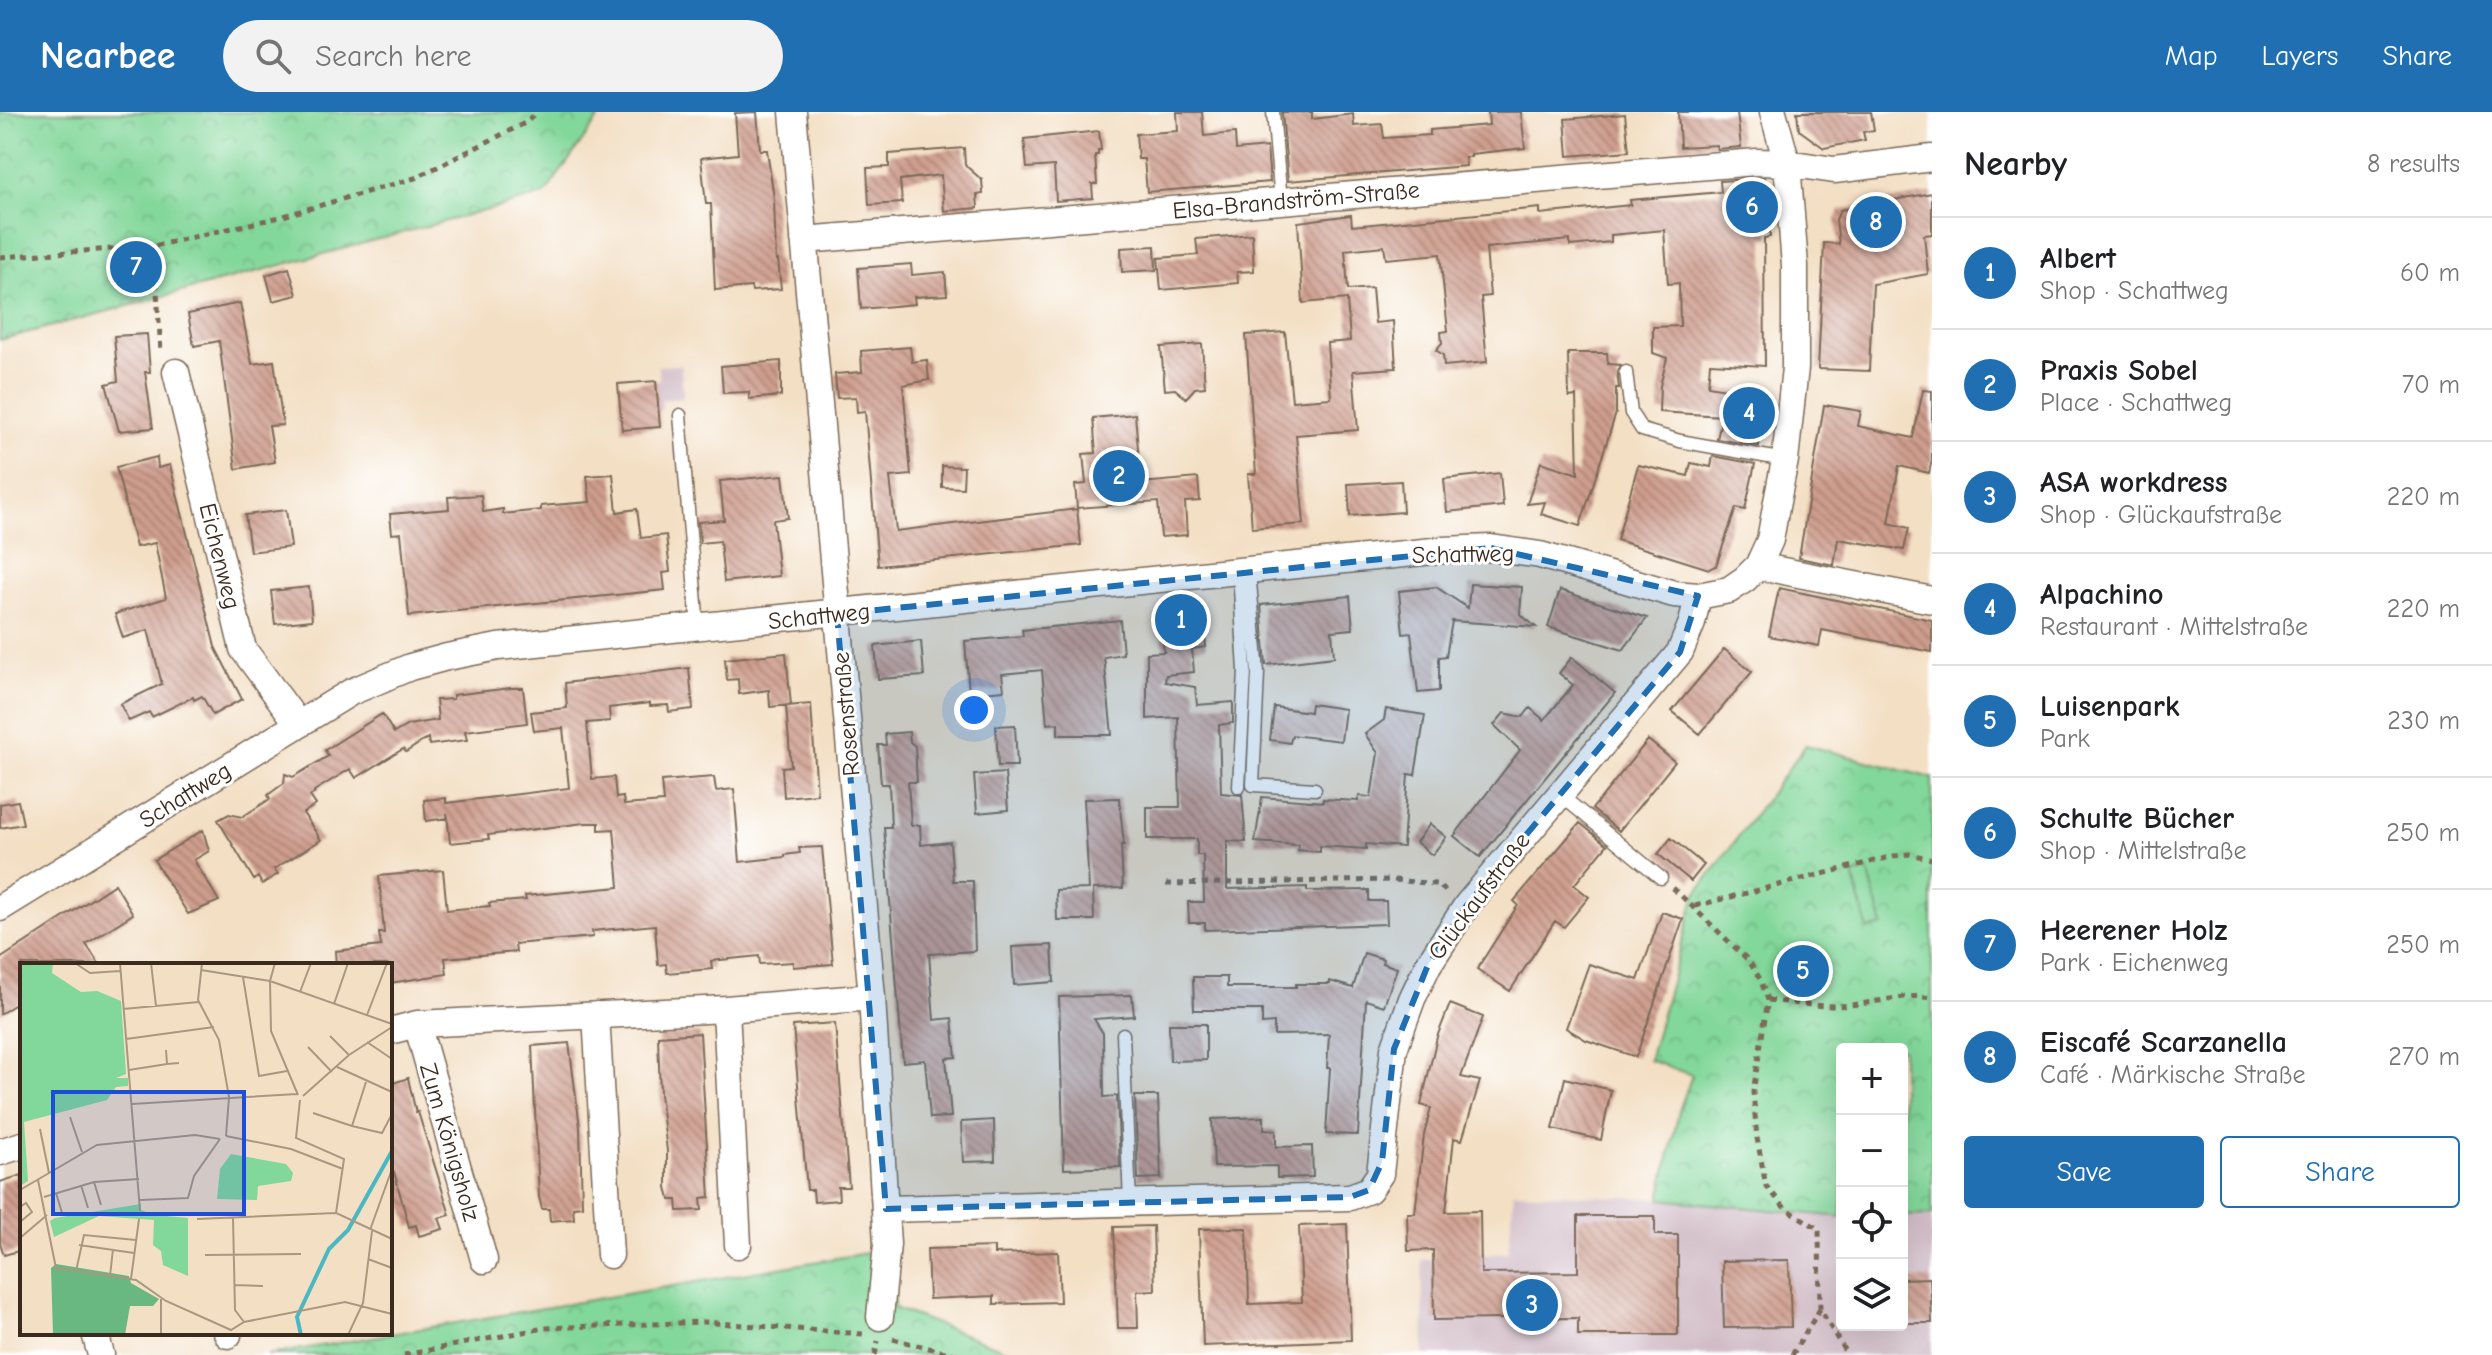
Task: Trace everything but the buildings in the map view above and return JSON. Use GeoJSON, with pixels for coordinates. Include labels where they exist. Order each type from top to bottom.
{"type":"FeatureCollection","features":[{"type":"Feature","properties":{"kind":"street","name":"Rosenstraße"},"geometry":{"type":"LineString","coordinates":[[793,112],[872,997],[887,1244],[880,1317]]}},
{"type":"Feature","properties":{"kind":"street"},"geometry":{"type":"LineString","coordinates":[[1698,596],[1729,590],[1758,566],[1770,540],[1785,460],[1795,368],[1795,266],[1787,163],[1773,112]]}},
{"type":"Feature","properties":{"kind":"street","name":"Elsa-Brandström-Straße"},"geometry":{"type":"LineString","coordinates":[[804,240],[1757,162],[1834,170],[1932,158]]}},
{"type":"Feature","properties":{"kind":"street","name":"Eichenweg"},"geometry":{"type":"LineString","coordinates":[[176,372],[243,649],[299,725]]}},
{"type":"Feature","properties":{"kind":"street","name":"Schattweg"},"geometry":{"type":"LineString","coordinates":[[0,908],[351,692],[410,667],[498,647],[1443,550],[1491,548],[1540,555],[1674,594],[1698,596]]}},
{"type":"Feature","properties":{"kind":"street"},"geometry":{"type":"LineString","coordinates":[[1758,566],[1932,600]]}},
{"type":"Feature","properties":{"kind":"street","name":"Glückaufstraße"},"geometry":{"type":"LineString","coordinates":[[886,1209],[1350,1197],[1369,1190],[1376,1183],[1382,1162],[1394,1049],[1428,965],[1467,905],[1558,793],[1680,652],[1692,623],[1698,596]]}},
{"type":"Feature","properties":{"kind":"street"},"geometry":{"type":"LineString","coordinates":[[392,1030],[417,1024],[726,1009],[872,997]]}},
{"type":"Feature","properties":{"kind":"street"},"geometry":{"type":"LineString","coordinates":[[726,1009],[738,1245]]}},
{"type":"Feature","properties":{"kind":"street"},"geometry":{"type":"LineString","coordinates":[[596,1015],[610,1255]]}},
{"type":"Feature","properties":{"kind":"street","name":"Zum Königsholz"},"geometry":{"type":"LineString","coordinates":[[417,1024],[484,1260]]}},
{"type":"Feature","properties":{"kind":"street"},"geometry":{"type":"LineString","coordinates":[[0,1152],[20,1146]]}},
{"type":"Feature","properties":{"kind":"street"},"geometry":{"type":"LineString","coordinates":[[96,1335],[101,1355]]}},
{"type":"Feature","properties":{"kind":"lane"},"geometry":{"type":"LineString","coordinates":[[1273,112],[1281,201]]}},
{"type":"Feature","properties":{"kind":"lane"},"geometry":{"type":"LineString","coordinates":[[1626,372],[1631,413],[1642,430],[1671,439],[1785,460]]}},
{"type":"Feature","properties":{"kind":"lane"},"geometry":{"type":"LineString","coordinates":[[680,415],[698,628]]}},
{"type":"Feature","properties":{"kind":"lane"},"geometry":{"type":"LineString","coordinates":[[1239,787],[1245,671],[1244,571]]}},
{"type":"Feature","properties":{"kind":"lane"},"geometry":{"type":"LineString","coordinates":[[1244,571],[1258,673],[1253,785],[1315,789]]}},
{"type":"Feature","properties":{"kind":"lane"},"geometry":{"type":"LineString","coordinates":[[1558,793],[1661,878]]}},
{"type":"Feature","properties":{"kind":"lane"},"geometry":{"type":"LineString","coordinates":[[1123,1034],[1130,1203]]}},
{"type":"Feature","properties":{"kind":"path"},"geometry":{"type":"LineString","coordinates":[[0,257],[154,246],[280,217],[415,178],[527,122],[536,112]]}},
{"type":"Feature","properties":{"kind":"path"},"geometry":{"type":"LineString","coordinates":[[154,246],[162,360],[176,372]]}},
{"type":"Feature","properties":{"kind":"path"},"geometry":{"type":"LineString","coordinates":[[1695,906],[1894,856],[1909,854],[1932,859]]}},
{"type":"Feature","properties":{"kind":"path"},"geometry":{"type":"LineString","coordinates":[[1661,878],[1695,906],[1749,961],[1768,1000],[1753,1092],[1766,1186],[1785,1208],[1819,1229],[1820,1309],[1847,1355]]}},
{"type":"Feature","properties":{"kind":"path"},"geometry":{"type":"LineString","coordinates":[[1166,884],[1394,880],[1436,884],[1467,905]]}},
{"type":"Feature","properties":{"kind":"path"},"geometry":{"type":"LineString","coordinates":[[1768,1000],[1830,1006],[1895,997],[1932,998]]}},
{"type":"Feature","properties":{"kind":"path"},"geometry":{"type":"LineString","coordinates":[[1792,1355],[1820,1309]]}},
{"type":"Feature","properties":{"kind":"path"},"geometry":{"type":"LineString","coordinates":[[404,1355],[544,1328],[704,1322],[878,1335],[957,1355]]}},
{"type":"Feature","properties":{"kind":"highlighted area"},"geometry":{"type":"Polygon","coordinates":[[[1491,548],[1698,596],[1680,652],[1467,905],[1428,965],[1394,1049],[1382,1162],[1369,1190],[1350,1197],[886,1209],[837,614],[1491,548]]]}},
{"type":"Feature","properties":{"kind":"shaded area"},"geometry":{"type":"Polygon","coordinates":[[[681,365],[683,398],[662,400],[662,410],[658,410],[658,366],[681,365]]]}},
{"type":"Feature","properties":{"kind":"shaded area"},"geometry":{"type":"Polygon","coordinates":[[[1514,1192],[1660,1199],[1836,1216],[1836,1331],[1908,1331],[1908,1216],[1932,1215],[1932,1355],[1424,1355],[1422,1260],[1508,1252],[1514,1192]]]}},
{"type":"Feature","properties":{"kind":"green space"},"geometry":{"type":"Polygon","coordinates":[[[0,112],[603,112],[544,195],[0,340],[0,112]]]}},
{"type":"Feature","properties":{"kind":"green space"},"geometry":{"type":"Polygon","coordinates":[[[1806,745],[1932,778],[1932,1215],[1908,1216],[1908,1043],[1836,1043],[1836,1216],[1660,1199],[1679,1111],[1692,1075],[1649,1060],[1696,894],[1806,745]]]}},
{"type":"Feature","properties":{"kind":"green space"},"geometry":{"type":"Polygon","coordinates":[[[1868,870],[1883,926],[1868,930],[1853,875],[1868,870]]]}},
{"type":"Feature","properties":{"kind":"green space"},"geometry":{"type":"Polygon","coordinates":[[[896,1248],[894,1308],[1019,1355],[267,1355],[896,1248]]]}},
{"type":"Feature","properties":{"kind":"place","name":"Schulte Bücher"},"geometry":{"type":"Point","coordinates":[1752,207]}},
{"type":"Feature","properties":{"kind":"place","name":"Eiscafé Scarzanella"},"geometry":{"type":"Point","coordinates":[1876,222]}},
{"type":"Feature","properties":{"kind":"place","name":"Heerener Holz"},"geometry":{"type":"Point","coordinates":[136,267]}},
{"type":"Feature","properties":{"kind":"place","name":"Alpachino"},"geometry":{"type":"Point","coordinates":[1749,413]}},
{"type":"Feature","properties":{"kind":"place","name":"Praxis Sobel"},"geometry":{"type":"Point","coordinates":[1119,476]}},
{"type":"Feature","properties":{"kind":"place","name":"Albert"},"geometry":{"type":"Point","coordinates":[1181,620]}},
{"type":"Feature","properties":{"kind":"place","name":"Luisenpark"},"geometry":{"type":"Point","coordinates":[1803,971]}},
{"type":"Feature","properties":{"kind":"place","name":"ASA workdress"},"geometry":{"type":"Point","coordinates":[1532,1305]}}]}
